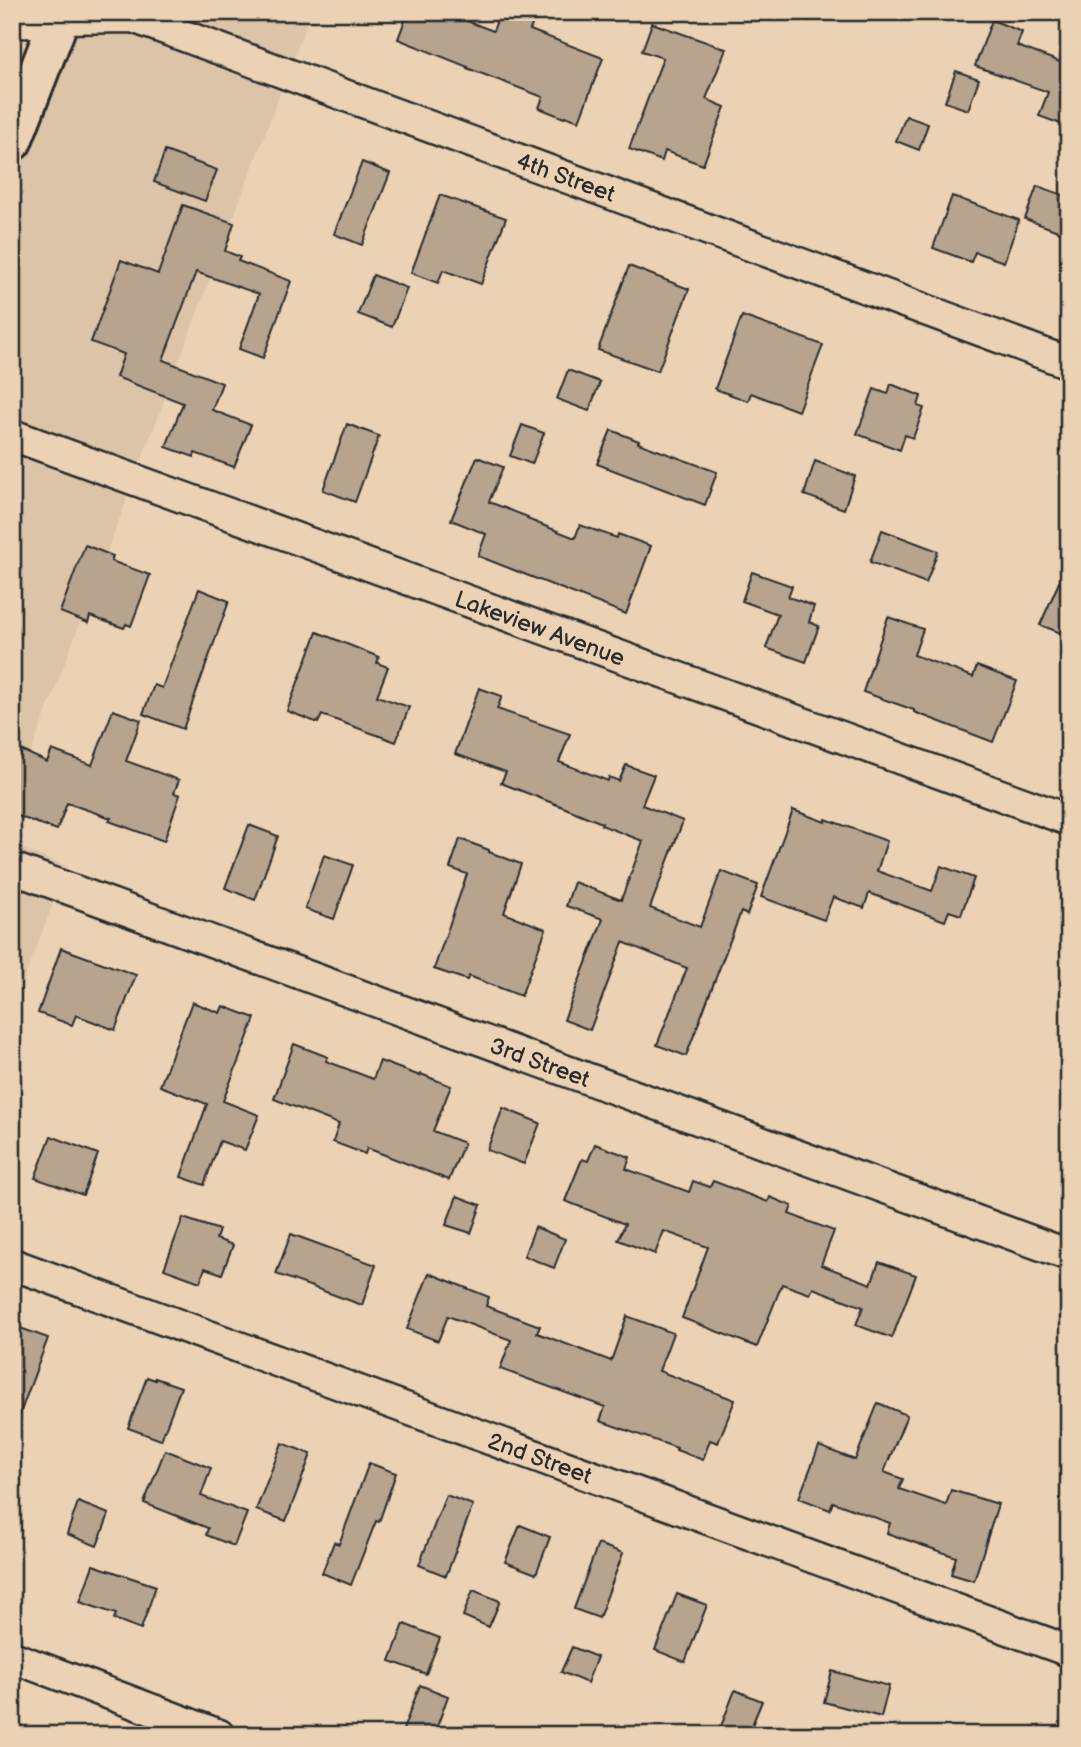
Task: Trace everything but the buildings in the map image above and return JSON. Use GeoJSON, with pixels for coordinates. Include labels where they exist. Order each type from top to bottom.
{"type":"FeatureCollection","features":[{"type":"Feature","properties":{"kind":"highway"},"geometry":{"type":"LineString","coordinates":[[12,141],[60,15]]}},
{"type":"Feature","properties":{"kind":"street"},"geometry":{"type":"LineString","coordinates":[[12,19],[60,15]]}},
{"type":"Feature","properties":{"kind":"street","name":"4th Street"},"geometry":{"type":"LineString","coordinates":[[60,15],[133,17],[1069,363]]}},
{"type":"Feature","properties":{"kind":"street","name":"Lakeview Avenue"},"geometry":{"type":"LineString","coordinates":[[12,435],[1069,820]]}},
{"type":"Feature","properties":{"kind":"street","name":"3rd Street"},"geometry":{"type":"LineString","coordinates":[[12,869],[1069,1255]]}},
{"type":"Feature","properties":{"kind":"street","name":"2nd Street"},"geometry":{"type":"LineString","coordinates":[[12,1264],[1069,1651]]}},
{"type":"Feature","properties":{"kind":"street"},"geometry":{"type":"LineString","coordinates":[[12,1657],[219,1735]]}},
{"type":"Feature","properties":{"kind":"shaded area"},"geometry":{"type":"Polygon","coordinates":[[[76,12],[311,12],[12,803],[12,182],[76,12]]]}},
{"type":"Feature","properties":{"kind":"shaded area"},"geometry":{"type":"Polygon","coordinates":[[[12,845],[67,866],[12,1011],[12,845]]]}}]}
